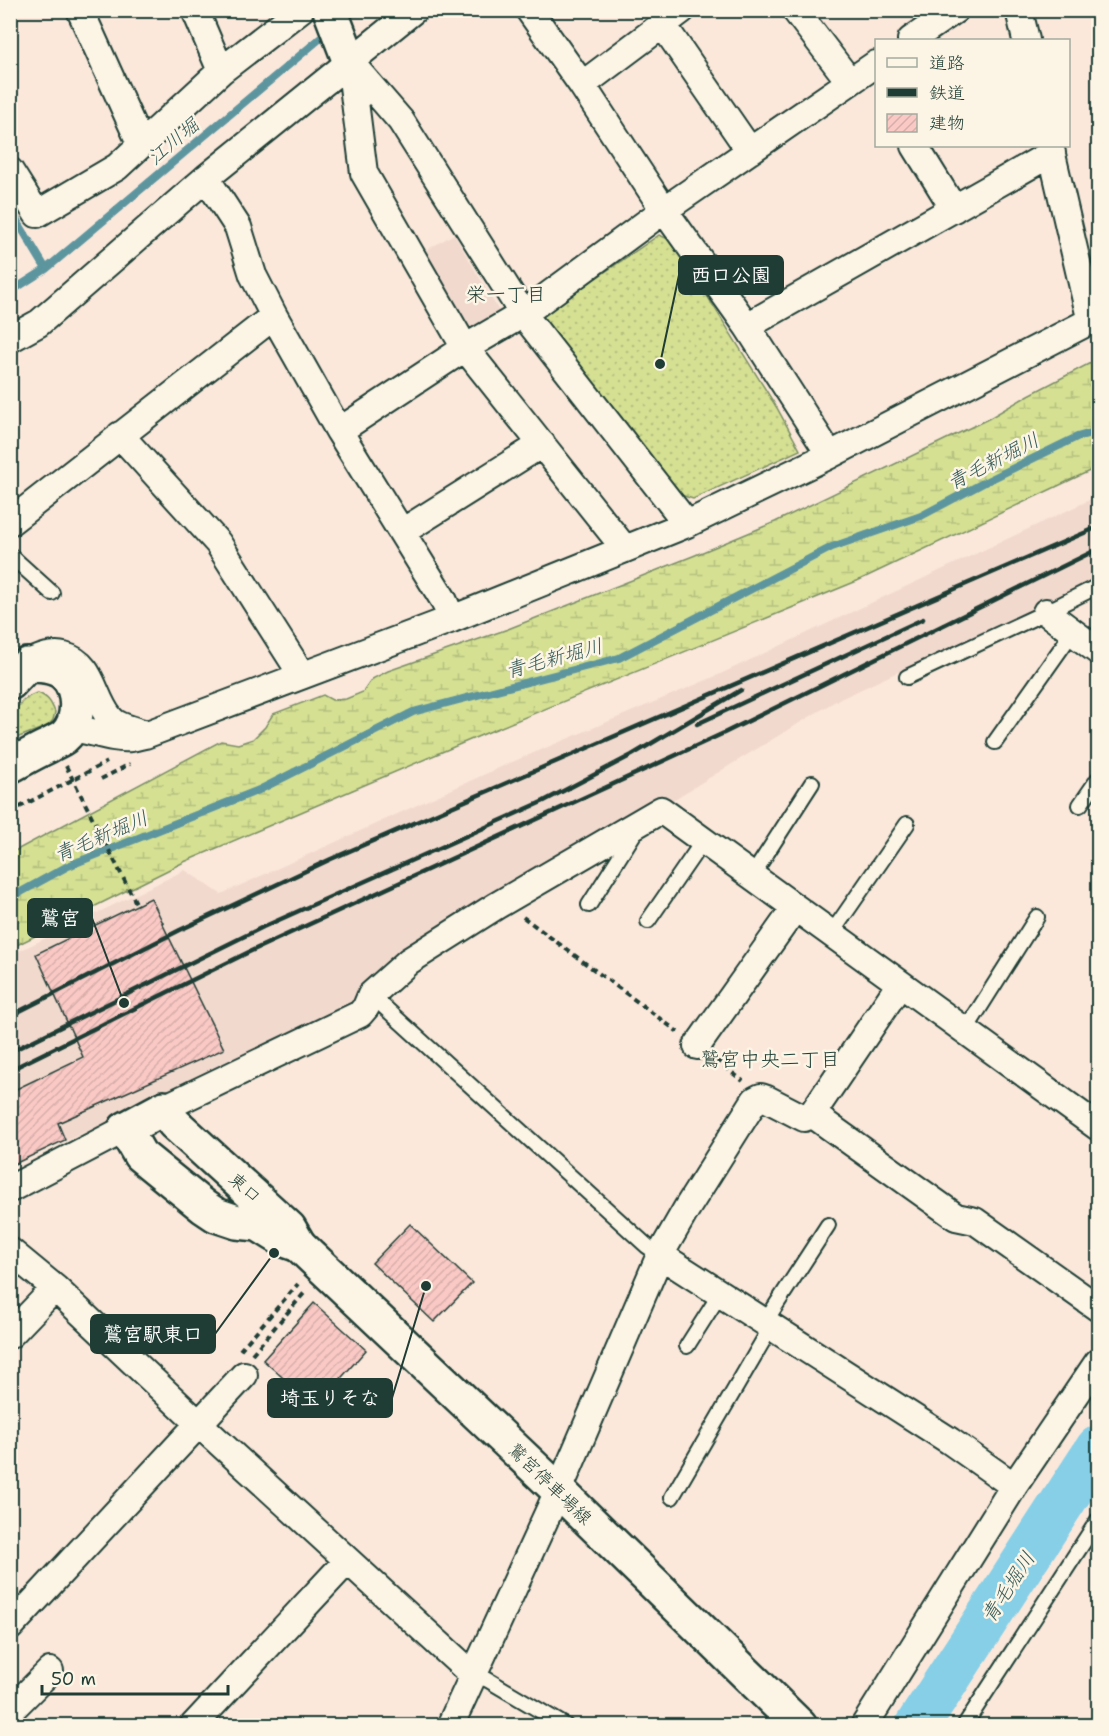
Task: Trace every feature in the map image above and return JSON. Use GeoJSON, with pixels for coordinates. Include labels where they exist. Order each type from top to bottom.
{"type":"FeatureCollection","features":[{"type":"Feature","properties":{"kind":"street"},"geometry":{"type":"LineString","coordinates":[[80,10],[141,145]]}},
{"type":"Feature","properties":{"kind":"street"},"geometry":{"type":"LineString","coordinates":[[195,10],[221,71]]}},
{"type":"Feature","properties":{"kind":"street"},"geometry":{"type":"LineString","coordinates":[[10,171],[37,214],[117,167],[221,71],[300,10]]}},
{"type":"Feature","properties":{"kind":"street"},"geometry":{"type":"LineString","coordinates":[[330,10],[350,62],[364,173],[465,348],[625,549]]}},
{"type":"Feature","properties":{"kind":"street"},"geometry":{"type":"LineString","coordinates":[[10,339],[39,323],[206,178],[414,10]]}},
{"type":"Feature","properties":{"kind":"street"},"geometry":{"type":"LineString","coordinates":[[529,10],[582,85],[664,210],[747,326],[830,455]]}},
{"type":"Feature","properties":{"kind":"street"},"geometry":{"type":"LineString","coordinates":[[339,431],[465,348],[523,314],[664,210],[868,75],[795,10]]}},
{"type":"Feature","properties":{"kind":"street"},"geometry":{"type":"LineString","coordinates":[[912,39],[955,10]]}},
{"type":"Feature","properties":{"kind":"street"},"geometry":{"type":"LineString","coordinates":[[1019,10],[1026,39]]}},
{"type":"Feature","properties":{"kind":"street"},"geometry":{"type":"LineString","coordinates":[[582,85],[672,18],[750,151]]}},
{"type":"Feature","properties":{"kind":"street"},"geometry":{"type":"LineString","coordinates":[[350,62],[401,121],[523,314],[687,524]]}},
{"type":"Feature","properties":{"kind":"street"},"geometry":{"type":"LineString","coordinates":[[916,147],[954,209]]}},
{"type":"Feature","properties":{"kind":"street"},"geometry":{"type":"LineString","coordinates":[[71,728],[118,737],[130,738],[146,735],[452,619],[687,524],[830,455],[1095,320],[1051,149],[954,209],[747,326]]}},
{"type":"Feature","properties":{"kind":"street"},"geometry":{"type":"LineString","coordinates":[[206,178],[238,227],[253,275],[274,316],[339,431],[402,532],[452,619]]}},
{"type":"Feature","properties":{"kind":"street"},"geometry":{"type":"LineString","coordinates":[[10,522],[274,316]]}},
{"type":"Feature","properties":{"kind":"street"},"geometry":{"type":"LineString","coordinates":[[120,435],[218,543],[302,675]]}},
{"type":"Feature","properties":{"kind":"street"},"geometry":{"type":"LineString","coordinates":[[402,532],[542,444]]}},
{"type":"Feature","properties":{"kind":"street"},"geometry":{"type":"LineString","coordinates":[[1046,612],[1098,651]]}},
{"type":"Feature","properties":{"kind":"street"},"geometry":{"type":"LineString","coordinates":[[19,674],[44,656],[57,654],[73,658],[85,670],[110,719],[120,726],[146,735]]}},
{"type":"Feature","properties":{"kind":"street"},"geometry":{"type":"LineString","coordinates":[[10,766],[64,737],[71,728],[76,711],[77,699],[64,674],[52,668],[19,674]]}},
{"type":"Feature","properties":{"kind":"street"},"geometry":{"type":"LineString","coordinates":[[10,1189],[164,1108],[360,1014],[371,995],[409,961],[503,902],[661,810],[1098,1127]]}},
{"type":"Feature","properties":{"kind":"street"},"geometry":{"type":"LineString","coordinates":[[697,1046],[795,908]]}},
{"type":"Feature","properties":{"kind":"street"},"geometry":{"type":"LineString","coordinates":[[450,1725],[558,1490],[660,1255],[687,1208],[755,1100],[761,1097],[767,1099],[804,1118],[812,1113],[900,984]]}},
{"type":"Feature","properties":{"kind":"street","name":"東口"},"geometry":{"type":"LineString","coordinates":[[164,1108],[174,1123],[289,1228],[299,1245]]}},
{"type":"Feature","properties":{"kind":"street"},"geometry":{"type":"LineString","coordinates":[[812,1113],[956,1217],[975,1221],[1098,1308]]}},
{"type":"Feature","properties":{"kind":"street","name":"東口"},"geometry":{"type":"LineString","coordinates":[[125,1130],[140,1155],[216,1215],[237,1222],[258,1224],[282,1239],[299,1245]]}},
{"type":"Feature","properties":{"kind":"street"},"geometry":{"type":"LineString","coordinates":[[170,1179],[164,1167],[171,1145],[180,1141],[197,1144]]}},
{"type":"Feature","properties":{"kind":"street","name":"鷲宮停車場線"},"geometry":{"type":"LineString","coordinates":[[299,1245],[558,1490],[800,1725]]}},
{"type":"Feature","properties":{"kind":"street"},"geometry":{"type":"LineString","coordinates":[[10,1251],[55,1288],[347,1561],[474,1674]]}},
{"type":"Feature","properties":{"kind":"street"},"geometry":{"type":"LineString","coordinates":[[660,1255],[950,1441],[1014,1486]]}},
{"type":"Feature","properties":{"kind":"street"},"geometry":{"type":"LineString","coordinates":[[10,1335],[55,1288]]}},
{"type":"Feature","properties":{"kind":"street"},"geometry":{"type":"LineString","coordinates":[[864,1725],[1014,1486],[1098,1362]]}},
{"type":"Feature","properties":{"kind":"street"},"geometry":{"type":"LineString","coordinates":[[10,1627],[199,1424],[241,1364]]}},
{"type":"Feature","properties":{"kind":"street"},"geometry":{"type":"LineString","coordinates":[[193,1725],[347,1561]]}},
{"type":"Feature","properties":{"kind":"street"},"geometry":{"type":"LineString","coordinates":[[10,1711],[50,1671]]}},
{"type":"Feature","properties":{"kind":"lane"},"geometry":{"type":"LineString","coordinates":[[10,555],[52,592]]}},
{"type":"Feature","properties":{"kind":"lane"},"geometry":{"type":"LineString","coordinates":[[907,677],[1098,586]]}},
{"type":"Feature","properties":{"kind":"lane"},"geometry":{"type":"LineString","coordinates":[[995,742],[1072,633]]}},
{"type":"Feature","properties":{"kind":"lane"},"geometry":{"type":"LineString","coordinates":[[1080,805],[1098,779]]}},
{"type":"Feature","properties":{"kind":"lane"},"geometry":{"type":"LineString","coordinates":[[752,876],[812,783]]}},
{"type":"Feature","properties":{"kind":"lane"},"geometry":{"type":"LineString","coordinates":[[589,904],[641,822]]}},
{"type":"Feature","properties":{"kind":"lane"},"geometry":{"type":"LineString","coordinates":[[831,934],[907,824]]}},
{"type":"Feature","properties":{"kind":"lane"},"geometry":{"type":"LineString","coordinates":[[648,921],[703,841]]}},
{"type":"Feature","properties":{"kind":"lane"},"geometry":{"type":"LineString","coordinates":[[965,1031],[1037,917]]}},
{"type":"Feature","properties":{"kind":"lane"},"geometry":{"type":"LineString","coordinates":[[371,995],[647,1246],[660,1255]]}},
{"type":"Feature","properties":{"kind":"lane"},"geometry":{"type":"LineString","coordinates":[[672,1497],[768,1324],[828,1225]]}},
{"type":"Feature","properties":{"kind":"lane"},"geometry":{"type":"LineString","coordinates":[[687,1346],[720,1294]]}},
{"type":"Feature","properties":{"kind":"lane"},"geometry":{"type":"LineString","coordinates":[[964,1725],[1098,1520]]}},
{"type":"Feature","properties":{"kind":"lane"},"geometry":{"type":"LineString","coordinates":[[474,1674],[566,1725]]}},
{"type":"Feature","properties":{"kind":"path"},"geometry":{"type":"LineString","coordinates":[[65,765],[137,905]]}},
{"type":"Feature","properties":{"kind":"path"},"geometry":{"type":"LineString","coordinates":[[10,812],[90,771]]}},
{"type":"Feature","properties":{"kind":"path"},"geometry":{"type":"LineString","coordinates":[[503,902],[756,1090],[761,1097]]}},
{"type":"Feature","properties":{"kind":"path"},"geometry":{"type":"LineString","coordinates":[[241,1364],[302,1280]]}},
{"type":"Feature","properties":{"kind":"path"},"geometry":{"type":"LineString","coordinates":[[241,1364],[310,1287]]}},
{"type":"Feature","properties":{"kind":"shaded area"},"geometry":{"type":"Polygon","coordinates":[[[454,234],[499,311],[470,329],[423,252],[454,234]]]}},
{"type":"Feature","properties":{"kind":"shaded area"},"geometry":{"type":"Polygon","coordinates":[[[1098,496],[1098,578],[834,702],[668,803],[351,1010],[11,1166],[10,993],[13,991],[11,955],[185,870],[221,894],[505,765],[716,676],[1098,496]]]}},
{"type":"Feature","properties":{"kind":"green space"},"geometry":{"type":"Polygon","coordinates":[[[659,235],[673,241],[777,408],[800,450],[693,499],[678,494],[536,319],[659,235]]]}},
{"type":"Feature","properties":{"kind":"green space"},"geometry":{"type":"Polygon","coordinates":[[[1098,359],[1098,467],[857,581],[484,734],[184,862],[11,948],[11,853],[221,741],[238,744],[253,739],[265,727],[273,714],[323,695],[332,700],[346,699],[363,692],[372,679],[388,671],[508,629],[775,522],[988,419],[1098,359]]]}},
{"type":"Feature","properties":{"kind":"green space"},"geometry":{"type":"Polygon","coordinates":[[[38,693],[47,698],[52,705],[55,712],[53,720],[48,726],[11,740],[11,715],[26,698],[38,693]]]}},
{"type":"Feature","properties":{"kind":"building"},"geometry":{"type":"Polygon","coordinates":[[[151,898],[224,1049],[58,1123],[65,1140],[10,1166],[10,1092],[83,1057],[36,954],[151,898]]]}},
{"type":"Feature","properties":{"kind":"building"},"geometry":{"type":"Polygon","coordinates":[[[410,1224],[472,1283],[434,1322],[372,1263],[410,1224]]]}},
{"type":"Feature","properties":{"kind":"building"},"geometry":{"type":"Polygon","coordinates":[[[314,1303],[366,1350],[319,1403],[303,1389],[300,1393],[263,1360],[314,1303]]]}},
{"type":"Feature","properties":{"kind":"waterway","name":"江川堀"},"geometry":{"type":"LineString","coordinates":[[10,292],[46,269],[329,31]]}},
{"type":"Feature","properties":{"kind":"waterway"},"geometry":{"type":"LineString","coordinates":[[10,209],[46,269]]}},
{"type":"Feature","properties":{"kind":"waterway","name":"青毛新堀川"},"geometry":{"type":"LineString","coordinates":[[10,898],[68,866],[259,790],[413,712],[619,658],[832,547],[921,516],[1077,437],[1098,431]]}},
{"type":"Feature","properties":{"kind":"waterway","name":"青毛堀川"},"geometry":{"type":"LineString","coordinates":[[917,1726],[1098,1448]]}},
{"type":"Feature","properties":{"kind":"railway"},"geometry":{"type":"LineString","coordinates":[[10,1016],[180,930],[331,859],[1098,527]]}},
{"type":"Feature","properties":{"kind":"railway"},"geometry":{"type":"LineString","coordinates":[[10,1070],[249,952],[724,733],[1098,549]]}},
{"type":"Feature","properties":{"kind":"railway"},"geometry":{"type":"LineString","coordinates":[[697,724],[923,619]]}},
{"type":"Feature","properties":{"kind":"railway"},"geometry":{"type":"LineString","coordinates":[[10,1052],[263,927],[544,801],[632,755],[741,690]]}},
{"type":"Feature","properties":{"kind":"place","name":"西口公園"},"geometry":{"type":"Point","coordinates":[660,364]}},
{"type":"Feature","properties":{"kind":"place","name":"鷲宮"},"geometry":{"type":"Point","coordinates":[124,1003]}},
{"type":"Feature","properties":{"kind":"place","name":"鷲宮駅東口"},"geometry":{"type":"Point","coordinates":[274,1253]}},
{"type":"Feature","properties":{"kind":"place","name":"埼玉りそな"},"geometry":{"type":"Point","coordinates":[426,1286]}},
{"type":"Feature","properties":{"kind":"district","name":"栄一丁目"},"geometry":{"type":"Point","coordinates":[506,294]}},
{"type":"Feature","properties":{"kind":"district","name":"鷲宮中央二丁目"},"geometry":{"type":"Point","coordinates":[770,1059]}}]}
